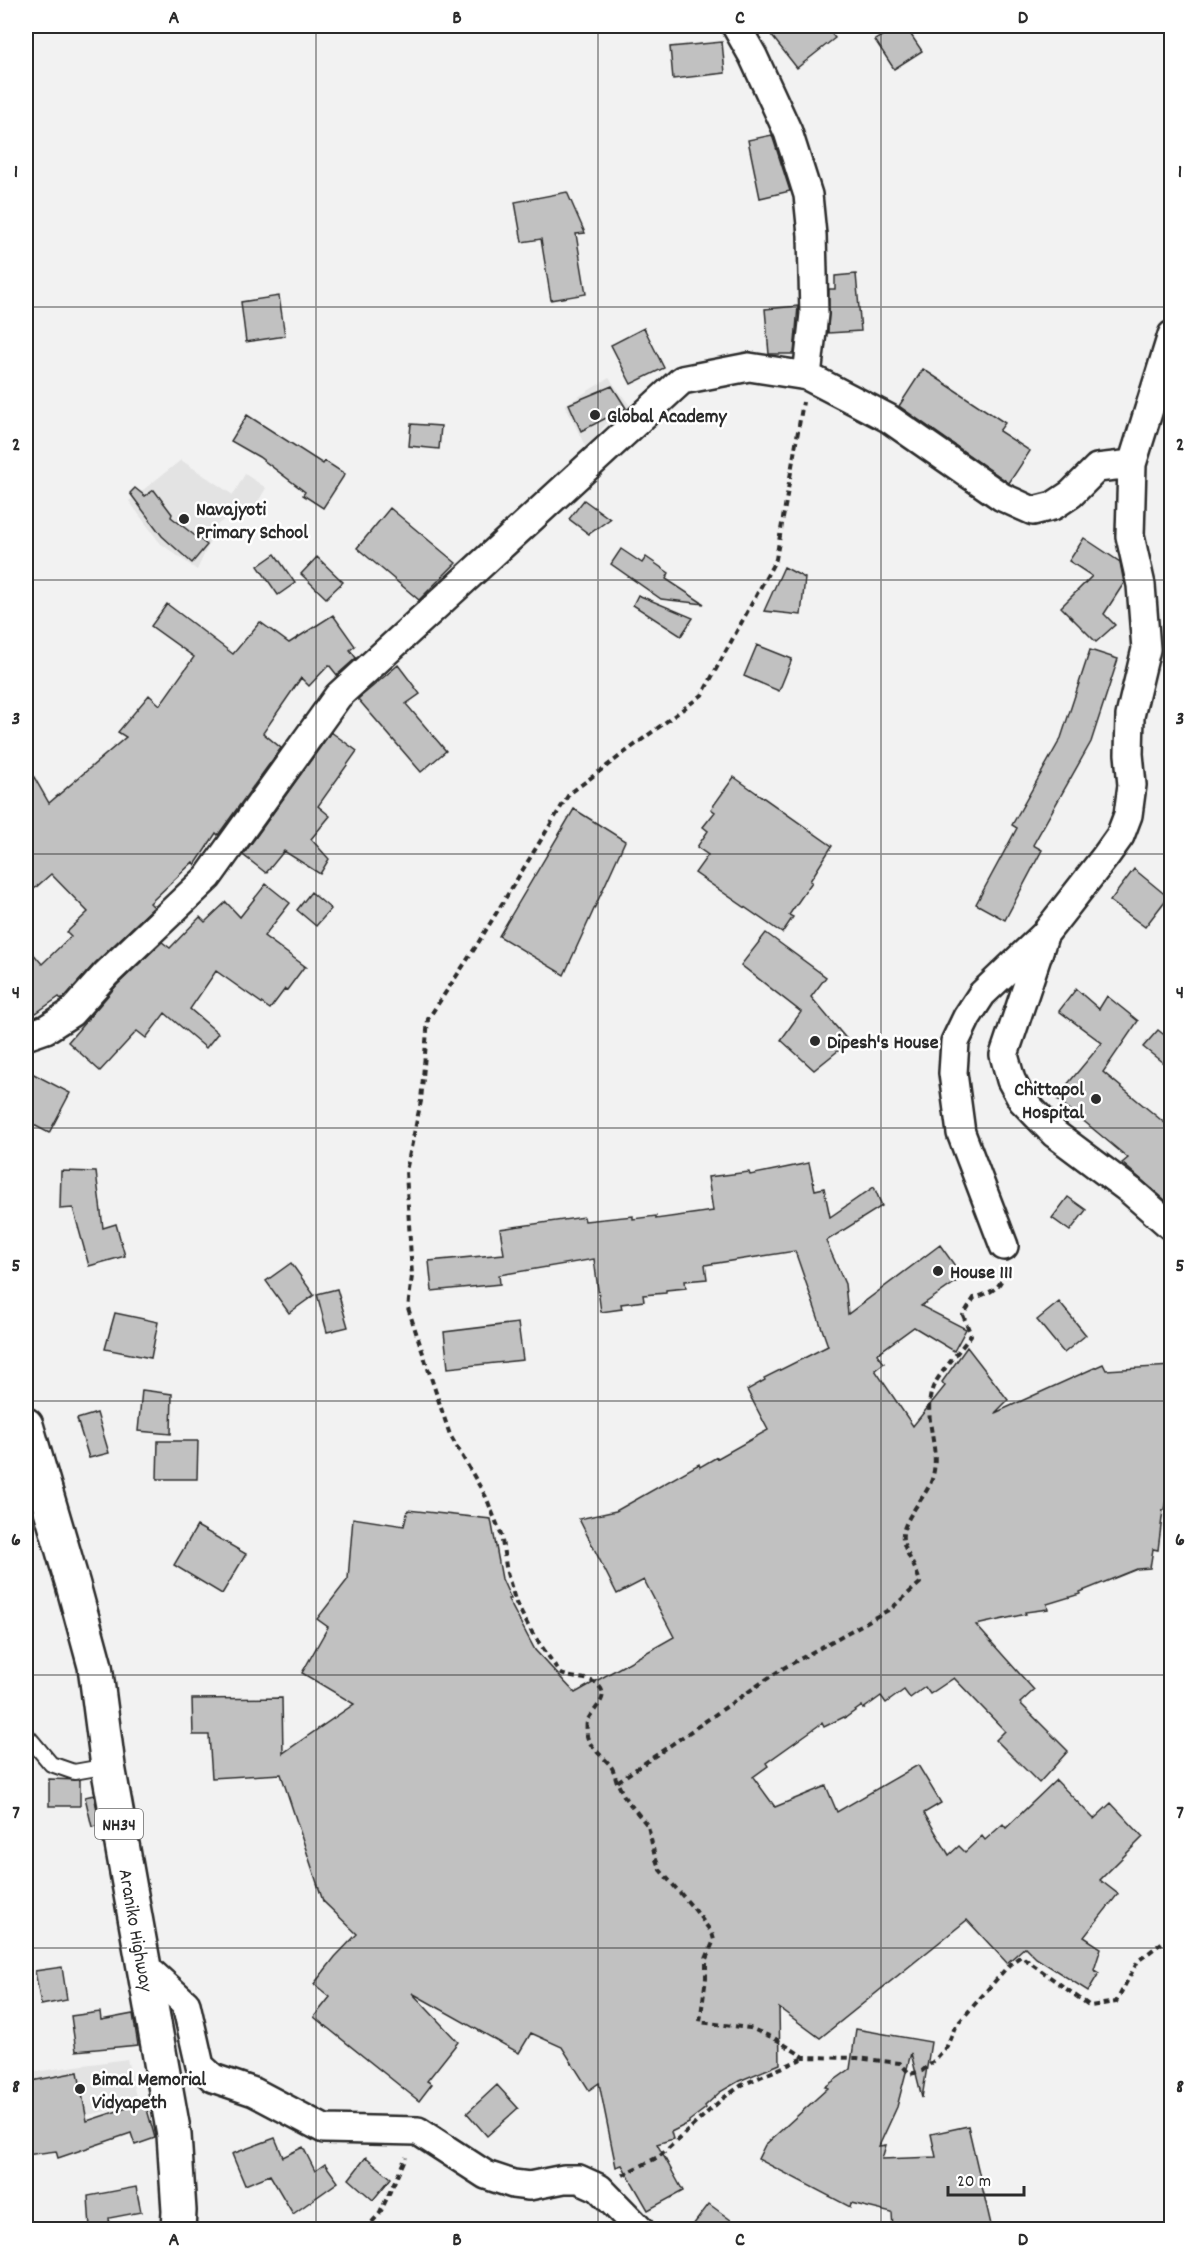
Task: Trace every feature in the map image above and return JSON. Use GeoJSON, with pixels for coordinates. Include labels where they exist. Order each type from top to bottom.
{"type":"FeatureCollection","features":[{"type":"Feature","properties":{"kind":"highway","name":"Araniko Highway"},"geometry":{"type":"LineString","coordinates":[[26,1425],[74,1585],[95,1666],[108,1766],[174,2135],[178,2229]]}},
{"type":"Feature","properties":{"kind":"street"},"geometry":{"type":"LineString","coordinates":[[736,26],[789,132],[808,195],[812,235],[814,315],[807,376]]}},
{"type":"Feature","properties":{"kind":"street"},"geometry":{"type":"LineString","coordinates":[[1004,1246],[961,1133],[953,1073],[955,1042],[982,994],[1044,935],[1120,836],[1128,815],[1132,785],[1129,754],[1130,716],[1146,649],[1140,585],[1130,536],[1132,464],[1172,335]]}},
{"type":"Feature","properties":{"kind":"street"},"geometry":{"type":"LineString","coordinates":[[26,1036],[46,1029],[71,1013],[106,974],[208,877],[338,696],[682,380],[749,367],[807,376],[888,418],[1002,497],[1033,511],[1053,506],[1071,494],[1097,468],[1132,464]]}},
{"type":"Feature","properties":{"kind":"street"},"geometry":{"type":"LineString","coordinates":[[1044,935],[1004,1055],[1011,1080],[1022,1100],[1055,1134],[1131,1191],[1172,1227]]}},
{"type":"Feature","properties":{"kind":"street"},"geometry":{"type":"LineString","coordinates":[[143,1965],[186,2004],[200,2066],[213,2078],[254,2092],[324,2129],[418,2131],[486,2175],[513,2184],[529,2187],[564,2179],[579,2179],[598,2187],[640,2229]]}},
{"type":"Feature","properties":{"kind":"lane"},"geometry":{"type":"LineString","coordinates":[[26,1734],[51,1764],[74,1772],[108,1766]]}},
{"type":"Feature","properties":{"kind":"path"},"geometry":{"type":"LineString","coordinates":[[804,2057],[774,2038],[750,2028],[700,2022],[706,1978],[706,1959],[714,1940],[712,1933],[660,1870],[648,1826],[625,1798],[612,1767],[587,1737],[586,1722],[601,1701],[599,1685],[560,1673],[531,1631],[516,1603],[501,1534],[486,1497],[450,1435],[434,1392],[408,1308],[412,1276],[406,1171],[421,1101],[428,1018],[475,948],[569,794],[702,695],[776,559],[807,376]]}},
{"type":"Feature","properties":{"kind":"path"},"geometry":{"type":"LineString","coordinates":[[617,1782],[780,1670],[892,1608],[920,1583],[903,1540],[904,1527],[924,1498],[933,1478],[935,1452],[928,1410],[933,1387],[971,1335],[963,1315],[974,1298],[992,1292],[999,1286],[1003,1276],[1004,1246]]}},
{"type":"Feature","properties":{"kind":"path"},"geometry":{"type":"LineString","coordinates":[[26,1809],[35,1809]]}},
{"type":"Feature","properties":{"kind":"path"},"geometry":{"type":"LineString","coordinates":[[598,2187],[660,2156],[722,2099],[742,2085],[804,2057],[857,2058],[900,2063],[910,2074],[922,2071],[947,2046],[955,2027],[1009,1965],[1021,1956],[1090,2006],[1116,2002],[1138,1961],[1172,1935]]}},
{"type":"Feature","properties":{"kind":"path"},"geometry":{"type":"LineString","coordinates":[[365,2229],[380,2213],[418,2131]]}},
{"type":"Feature","properties":{"kind":"shaded area","name":"Global Academy"},"geometry":{"type":"Polygon","coordinates":[[[609,378],[631,407],[608,422],[586,448],[565,405],[609,378]]]}},
{"type":"Feature","properties":{"kind":"shaded area","name":"Navajyoti Primary School"},"geometry":{"type":"Polygon","coordinates":[[[181,460],[233,495],[245,474],[266,488],[251,514],[240,509],[218,524],[197,570],[160,543],[129,501],[181,460]]]}},
{"type":"Feature","properties":{"kind":"shaded area","name":"Bimal Memorial Vidyapeth"},"geometry":{"type":"Polygon","coordinates":[[[127,2059],[138,2105],[26,2127],[26,2073],[127,2059]]]}},
{"type":"Feature","properties":{"kind":"building"},"geometry":{"type":"Polygon","coordinates":[[[764,26],[825,26],[835,38],[797,68],[764,26]]]}},
{"type":"Feature","properties":{"kind":"building"},"geometry":{"type":"Polygon","coordinates":[[[898,26],[905,26],[922,51],[894,69],[875,40],[898,26]]]}},
{"type":"Feature","properties":{"kind":"building"},"geometry":{"type":"Polygon","coordinates":[[[722,42],[725,73],[673,79],[670,47],[722,42]]]}},
{"type":"Feature","properties":{"kind":"building"},"geometry":{"type":"Polygon","coordinates":[[[772,135],[790,191],[760,198],[748,140],[772,135]]]}},
{"type":"Feature","properties":{"kind":"building"},"geometry":{"type":"Polygon","coordinates":[[[567,192],[585,233],[576,234],[586,294],[551,300],[541,239],[522,242],[515,202],[567,192]]]}},
{"type":"Feature","properties":{"kind":"building"},"geometry":{"type":"Polygon","coordinates":[[[856,274],[861,331],[828,333],[829,289],[835,289],[835,276],[856,274]]]}},
{"type":"Feature","properties":{"kind":"building"},"geometry":{"type":"Polygon","coordinates":[[[279,296],[285,336],[246,342],[241,302],[279,296]]]}},
{"type":"Feature","properties":{"kind":"building"},"geometry":{"type":"Polygon","coordinates":[[[798,306],[794,354],[769,354],[765,309],[798,306]]]}},
{"type":"Feature","properties":{"kind":"building"},"geometry":{"type":"Polygon","coordinates":[[[644,328],[664,368],[631,384],[611,345],[644,328]]]}},
{"type":"Feature","properties":{"kind":"building"},"geometry":{"type":"Polygon","coordinates":[[[923,369],[1005,423],[999,431],[1030,451],[1009,483],[899,406],[923,369]]]}},
{"type":"Feature","properties":{"kind":"building","name":"Global Academy"},"geometry":{"type":"Polygon","coordinates":[[[612,386],[626,408],[581,431],[569,404],[612,386]]]}},
{"type":"Feature","properties":{"kind":"building"},"geometry":{"type":"Polygon","coordinates":[[[247,415],[323,464],[325,461],[345,474],[323,508],[303,495],[305,492],[259,457],[231,441],[247,415]]]}},
{"type":"Feature","properties":{"kind":"building"},"geometry":{"type":"Polygon","coordinates":[[[411,424],[441,426],[439,449],[409,446],[411,424]]]}},
{"type":"Feature","properties":{"kind":"building"},"geometry":{"type":"Polygon","coordinates":[[[135,488],[145,496],[154,490],[172,514],[171,517],[207,545],[192,563],[162,536],[130,493],[135,488]]]}},
{"type":"Feature","properties":{"kind":"building"},"geometry":{"type":"Polygon","coordinates":[[[584,500],[610,519],[589,534],[569,519],[584,500]]]}},
{"type":"Feature","properties":{"kind":"building"},"geometry":{"type":"Polygon","coordinates":[[[390,508],[456,563],[419,600],[357,548],[390,508]]]}},
{"type":"Feature","properties":{"kind":"building"},"geometry":{"type":"Polygon","coordinates":[[[1084,538],[1120,562],[1124,583],[1104,614],[1115,625],[1096,642],[1061,607],[1092,576],[1069,561],[1084,538]]]}},
{"type":"Feature","properties":{"kind":"building"},"geometry":{"type":"Polygon","coordinates":[[[621,549],[642,563],[646,557],[669,573],[666,579],[704,604],[661,599],[611,564],[621,549]]]}},
{"type":"Feature","properties":{"kind":"building"},"geometry":{"type":"Polygon","coordinates":[[[275,554],[295,583],[278,595],[258,566],[275,554]]]}},
{"type":"Feature","properties":{"kind":"building"},"geometry":{"type":"Polygon","coordinates":[[[317,557],[343,582],[326,598],[301,574],[317,557]]]}},
{"type":"Feature","properties":{"kind":"building"},"geometry":{"type":"Polygon","coordinates":[[[784,567],[805,578],[801,615],[764,611],[784,567]]]}},
{"type":"Feature","properties":{"kind":"building"},"geometry":{"type":"Polygon","coordinates":[[[638,595],[693,618],[681,636],[633,605],[638,595]]]}},
{"type":"Feature","properties":{"kind":"building"},"geometry":{"type":"Polygon","coordinates":[[[167,604],[233,654],[260,622],[289,643],[333,615],[355,646],[350,650],[356,658],[337,675],[329,665],[309,686],[301,678],[263,733],[281,748],[218,835],[216,833],[195,865],[193,862],[150,903],[154,907],[95,963],[62,1000],[59,997],[36,1013],[26,1004],[26,945],[42,964],[71,936],[67,932],[88,912],[51,874],[26,896],[26,763],[49,803],[126,737],[118,732],[149,695],[160,705],[194,657],[151,626],[167,604]]]}},
{"type":"Feature","properties":{"kind":"building"},"geometry":{"type":"Polygon","coordinates":[[[757,645],[792,659],[779,691],[744,676],[757,645]]]}},
{"type":"Feature","properties":{"kind":"building"},"geometry":{"type":"Polygon","coordinates":[[[1090,650],[1118,659],[1091,742],[1033,845],[1042,850],[1005,920],[976,904],[1017,828],[1012,825],[1061,738],[1090,650]]]}},
{"type":"Feature","properties":{"kind":"building"},"geometry":{"type":"Polygon","coordinates":[[[398,665],[420,694],[406,704],[446,751],[421,772],[358,699],[398,665]]]}},
{"type":"Feature","properties":{"kind":"building"},"geometry":{"type":"Polygon","coordinates":[[[331,732],[357,751],[318,806],[330,816],[311,839],[329,859],[320,874],[284,851],[266,873],[243,855],[331,732]]]}},
{"type":"Feature","properties":{"kind":"building"},"geometry":{"type":"Polygon","coordinates":[[[734,777],[832,846],[810,881],[812,882],[789,915],[793,917],[782,933],[695,873],[708,855],[697,847],[708,831],[703,827],[715,812],[711,809],[734,777]]]}},
{"type":"Feature","properties":{"kind":"building"},"geometry":{"type":"Polygon","coordinates":[[[574,809],[625,841],[564,975],[499,936],[574,809]]]}},
{"type":"Feature","properties":{"kind":"building"},"geometry":{"type":"Polygon","coordinates":[[[1134,869],[1168,897],[1145,927],[1110,901],[1134,869]]]}},
{"type":"Feature","properties":{"kind":"building"},"geometry":{"type":"Polygon","coordinates":[[[266,884],[290,903],[264,936],[306,967],[270,1009],[216,971],[190,1009],[218,1033],[206,1048],[165,1013],[146,1038],[137,1031],[100,1071],[68,1042],[117,985],[162,942],[170,948],[200,917],[205,922],[226,902],[240,917],[266,884]]]}},
{"type":"Feature","properties":{"kind":"building"},"geometry":{"type":"Polygon","coordinates":[[[311,892],[331,909],[316,926],[297,910],[311,892]]]}},
{"type":"Feature","properties":{"kind":"building"},"geometry":{"type":"Polygon","coordinates":[[[766,933],[826,977],[811,997],[849,1042],[814,1070],[781,1040],[801,1012],[741,965],[766,933]]]}},
{"type":"Feature","properties":{"kind":"building"},"geometry":{"type":"Polygon","coordinates":[[[1076,989],[1099,1009],[1107,996],[1138,1021],[1103,1072],[1172,1129],[1172,1206],[1122,1163],[1128,1158],[1056,1098],[1102,1043],[1059,1011],[1076,989]]]}},
{"type":"Feature","properties":{"kind":"building"},"geometry":{"type":"Polygon","coordinates":[[[1158,1030],[1172,1041],[1172,1070],[1143,1047],[1158,1030]]]}},
{"type":"Feature","properties":{"kind":"building"},"geometry":{"type":"Polygon","coordinates":[[[26,1070],[70,1093],[49,1133],[26,1121],[26,1070]]]}},
{"type":"Feature","properties":{"kind":"building"},"geometry":{"type":"Polygon","coordinates":[[[809,1163],[815,1190],[824,1188],[830,1217],[874,1187],[882,1206],[826,1241],[845,1284],[848,1314],[940,1245],[963,1277],[921,1306],[966,1329],[954,1351],[914,1327],[877,1354],[884,1363],[875,1370],[913,1426],[945,1386],[942,1382],[967,1347],[1008,1400],[995,1413],[1103,1364],[1106,1370],[1172,1366],[1172,1396],[1165,1429],[1171,1489],[1169,1489],[1165,1510],[1163,1510],[1158,1550],[1153,1549],[1150,1568],[1137,1569],[1080,1592],[1080,1594],[1047,1604],[1048,1609],[1025,1612],[1026,1614],[976,1625],[1034,1690],[1020,1703],[1068,1751],[1039,1783],[996,1740],[1005,1731],[954,1678],[930,1694],[925,1687],[910,1698],[904,1690],[886,1703],[881,1696],[845,1718],[824,1727],[822,1723],[766,1763],[768,1766],[753,1777],[775,1807],[826,1786],[837,1812],[918,1765],[941,1803],[924,1813],[949,1855],[959,1846],[965,1852],[982,1836],[985,1840],[1003,1824],[1006,1828],[1056,1780],[1094,1819],[1111,1803],[1143,1837],[1100,1880],[1118,1894],[1084,1937],[1101,1948],[1094,1970],[1099,1973],[1088,1991],[1036,1958],[1025,1947],[1007,1963],[967,1920],[820,2038],[779,2008],[780,2064],[739,2081],[720,2092],[689,2123],[671,2132],[673,2139],[657,2144],[683,2191],[648,2210],[622,2165],[616,2167],[599,2083],[589,2090],[562,2047],[531,2033],[519,2053],[412,1993],[458,2042],[427,2081],[432,2084],[419,2101],[314,2017],[330,1997],[314,1984],[357,1934],[323,1901],[281,1774],[212,1778],[209,1735],[193,1735],[192,1699],[282,1698],[283,1753],[354,1704],[302,1673],[328,1627],[317,1619],[348,1579],[353,1518],[404,1526],[408,1510],[491,1519],[502,1579],[511,1599],[508,1599],[535,1650],[575,1693],[674,1637],[644,1580],[617,1594],[579,1519],[616,1511],[699,1464],[700,1467],[768,1430],[747,1390],[765,1380],[764,1378],[828,1346],[795,1251],[705,1265],[707,1279],[685,1281],[686,1288],[643,1295],[644,1301],[621,1304],[622,1309],[601,1312],[594,1259],[499,1275],[500,1284],[432,1291],[429,1261],[504,1254],[500,1229],[584,1217],[585,1221],[633,1216],[633,1219],[656,1216],[656,1219],[713,1211],[708,1177],[749,1172],[750,1175],[809,1163]]]}},
{"type":"Feature","properties":{"kind":"building"},"geometry":{"type":"Polygon","coordinates":[[[61,1171],[96,1172],[103,1228],[116,1224],[125,1256],[89,1266],[73,1208],[60,1209],[61,1171]]]}},
{"type":"Feature","properties":{"kind":"building"},"geometry":{"type":"Polygon","coordinates":[[[1068,1197],[1086,1210],[1070,1231],[1052,1218],[1068,1197]]]}},
{"type":"Feature","properties":{"kind":"building"},"geometry":{"type":"Polygon","coordinates":[[[291,1263],[314,1295],[289,1313],[266,1281],[291,1263]]]}},
{"type":"Feature","properties":{"kind":"building"},"geometry":{"type":"Polygon","coordinates":[[[337,1289],[348,1327],[327,1332],[317,1294],[337,1289]]]}},
{"type":"Feature","properties":{"kind":"building"},"geometry":{"type":"Polygon","coordinates":[[[1059,1302],[1086,1335],[1064,1353],[1037,1320],[1059,1302]]]}},
{"type":"Feature","properties":{"kind":"building"},"geometry":{"type":"Polygon","coordinates":[[[115,1313],[158,1322],[151,1358],[105,1349],[115,1313]]]}},
{"type":"Feature","properties":{"kind":"building"},"geometry":{"type":"Polygon","coordinates":[[[518,1323],[523,1360],[448,1368],[444,1332],[518,1323]]]}},
{"type":"Feature","properties":{"kind":"building"},"geometry":{"type":"Polygon","coordinates":[[[142,1390],[172,1394],[171,1434],[138,1431],[142,1390]]]}},
{"type":"Feature","properties":{"kind":"building"},"geometry":{"type":"Polygon","coordinates":[[[97,1413],[109,1453],[89,1458],[77,1419],[97,1413]]]}},
{"type":"Feature","properties":{"kind":"building"},"geometry":{"type":"Polygon","coordinates":[[[158,1441],[198,1441],[197,1479],[157,1479],[158,1441]]]}},
{"type":"Feature","properties":{"kind":"building"},"geometry":{"type":"Polygon","coordinates":[[[197,1526],[246,1554],[222,1594],[174,1565],[197,1526]]]}},
{"type":"Feature","properties":{"kind":"building"},"geometry":{"type":"Polygon","coordinates":[[[49,1779],[80,1780],[80,1806],[49,1806],[49,1779]]]}},
{"type":"Feature","properties":{"kind":"building"},"geometry":{"type":"Polygon","coordinates":[[[94,1795],[100,1825],[92,1827],[85,1797],[94,1795]]]}},
{"type":"Feature","properties":{"kind":"building"},"geometry":{"type":"Polygon","coordinates":[[[62,1967],[67,2000],[41,2005],[35,1971],[62,1967]]]}},
{"type":"Feature","properties":{"kind":"building"},"geometry":{"type":"Polygon","coordinates":[[[100,2012],[101,2020],[133,2014],[138,2045],[76,2051],[71,2016],[100,2012]]]}},
{"type":"Feature","properties":{"kind":"building"},"geometry":{"type":"Polygon","coordinates":[[[856,2029],[931,2042],[922,2098],[911,2053],[897,2107],[879,2146],[886,2145],[882,2159],[936,2157],[931,2134],[968,2126],[992,2229],[893,2229],[892,2213],[851,2203],[850,2207],[758,2159],[765,2145],[828,2088],[825,2087],[850,2069],[856,2029]]]}},
{"type":"Feature","properties":{"kind":"building"},"geometry":{"type":"Polygon","coordinates":[[[78,2072],[87,2121],[145,2102],[155,2138],[135,2145],[131,2133],[58,2158],[56,2151],[26,2155],[26,2082],[78,2072]]]}},
{"type":"Feature","properties":{"kind":"building"},"geometry":{"type":"Polygon","coordinates":[[[497,2085],[518,2108],[487,2136],[467,2113],[497,2085]]]}},
{"type":"Feature","properties":{"kind":"building"},"geometry":{"type":"Polygon","coordinates":[[[275,2138],[283,2157],[303,2147],[315,2171],[325,2164],[338,2182],[293,2214],[270,2175],[245,2185],[232,2154],[275,2138]]]}},
{"type":"Feature","properties":{"kind":"building"},"geometry":{"type":"Polygon","coordinates":[[[366,2157],[391,2178],[373,2200],[349,2179],[366,2157]]]}},
{"type":"Feature","properties":{"kind":"building"},"geometry":{"type":"Polygon","coordinates":[[[136,2187],[141,2212],[109,2218],[110,2229],[90,2229],[88,2196],[136,2187]]]}},
{"type":"Feature","properties":{"kind":"building"},"geometry":{"type":"Polygon","coordinates":[[[709,2204],[743,2229],[690,2229],[709,2204]]]}},
{"type":"Feature","properties":{"kind":"place","name":"Global Academy"},"geometry":{"type":"Point","coordinates":[595,415]}},
{"type":"Feature","properties":{"kind":"place","name":"Navajyoti Primary School"},"geometry":{"type":"Point","coordinates":[184,519]}},
{"type":"Feature","properties":{"kind":"place","name":"Dipesh's House"},"geometry":{"type":"Point","coordinates":[815,1041]}},
{"type":"Feature","properties":{"kind":"place","name":"Chittapol Hospital"},"geometry":{"type":"Point","coordinates":[1096,1099]}},
{"type":"Feature","properties":{"kind":"place","name":"House 111"},"geometry":{"type":"Point","coordinates":[938,1271]}},
{"type":"Feature","properties":{"kind":"place","name":"Bimal Memorial Vidyapeth"},"geometry":{"type":"Point","coordinates":[80,2089]}}]}
